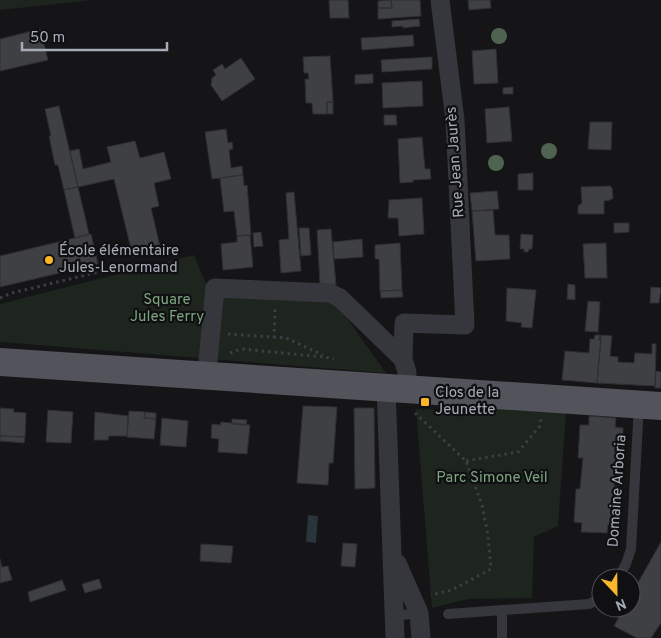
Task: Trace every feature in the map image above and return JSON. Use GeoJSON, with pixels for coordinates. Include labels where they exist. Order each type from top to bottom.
{"type":"FeatureCollection","features":[{"type":"Feature","properties":{"kind":"main road"},"geometry":{"type":"LineString","coordinates":[[0,362],[217,365],[396,388],[650,405]]}},
{"type":"Feature","properties":{"kind":"street","name":"Rue Jean Jaurès"},"geometry":{"type":"LineString","coordinates":[[403,359],[404,323],[465,325],[455,120],[440,0]]}},
{"type":"Feature","properties":{"kind":"street"},"geometry":{"type":"LineString","coordinates":[[217,365],[211,332],[215,288],[330,294],[340,298],[403,359],[407,372],[396,388],[393,555],[395,638]]}},
{"type":"Feature","properties":{"kind":"street"},"geometry":{"type":"LineString","coordinates":[[393,555],[422,605],[421,638]]}},
{"type":"Feature","properties":{"kind":"lane","name":"Domaine Arboria"},"geometry":{"type":"LineString","coordinates":[[624,568],[631,549],[650,405]]}},
{"type":"Feature","properties":{"kind":"lane"},"geometry":{"type":"LineString","coordinates":[[448,614],[591,603]]}},
{"type":"Feature","properties":{"kind":"lane"},"geometry":{"type":"LineString","coordinates":[[394,616],[422,605]]}},
{"type":"Feature","properties":{"kind":"lane"},"geometry":{"type":"LineString","coordinates":[[502,610],[502,638]]}},
{"type":"Feature","properties":{"kind":"path"},"geometry":{"type":"LineString","coordinates":[[0,298],[12,293],[136,263]]}},
{"type":"Feature","properties":{"kind":"path"},"geometry":{"type":"LineString","coordinates":[[274,338],[276,305]]}},
{"type":"Feature","properties":{"kind":"path"},"geometry":{"type":"LineString","coordinates":[[211,332],[286,338],[326,357],[342,362]]}},
{"type":"Feature","properties":{"kind":"path"},"geometry":{"type":"LineString","coordinates":[[217,365],[242,348],[326,357]]}},
{"type":"Feature","properties":{"kind":"path"},"geometry":{"type":"LineString","coordinates":[[396,388],[408,407],[466,462],[482,505],[488,535],[491,569],[422,605]]}},
{"type":"Feature","properties":{"kind":"path"},"geometry":{"type":"LineString","coordinates":[[466,462],[518,452],[540,426],[545,398]]}},
{"type":"Feature","properties":{"kind":"green space"},"geometry":{"type":"Polygon","coordinates":[[[0,0],[93,0],[0,10],[0,0]]]}},
{"type":"Feature","properties":{"kind":"green space","name":"Square Jules Ferry"},"geometry":{"type":"Polygon","coordinates":[[[194,255],[208,289],[336,303],[386,373],[0,342],[0,304],[194,255]]]}},
{"type":"Feature","properties":{"kind":"green space","name":"Parc Simone Veil"},"geometry":{"type":"Polygon","coordinates":[[[474,407],[566,413],[558,526],[534,537],[532,598],[468,599],[432,608],[416,409],[474,411],[474,407]]]}},
{"type":"Feature","properties":{"kind":"shaded area"},"geometry":{"type":"Polygon","coordinates":[[[308,515],[318,516],[316,543],[306,542],[308,515]]]}},
{"type":"Feature","properties":{"kind":"building"},"geometry":{"type":"Polygon","coordinates":[[[329,0],[348,0],[349,18],[330,18],[329,0]]]}},
{"type":"Feature","properties":{"kind":"building"},"geometry":{"type":"Polygon","coordinates":[[[391,0],[392,8],[378,8],[378,1],[391,0]]]}},
{"type":"Feature","properties":{"kind":"building"},"geometry":{"type":"Polygon","coordinates":[[[391,0],[420,0],[421,16],[378,19],[378,8],[392,8],[391,0]]]}},
{"type":"Feature","properties":{"kind":"building"},"geometry":{"type":"Polygon","coordinates":[[[468,0],[490,0],[491,8],[469,10],[468,0]]]}},
{"type":"Feature","properties":{"kind":"building"},"geometry":{"type":"Polygon","coordinates":[[[419,19],[420,26],[392,27],[392,21],[419,19]]]}},
{"type":"Feature","properties":{"kind":"building"},"geometry":{"type":"Polygon","coordinates":[[[40,29],[48,60],[0,71],[0,39],[40,29]]]}},
{"type":"Feature","properties":{"kind":"building"},"geometry":{"type":"Polygon","coordinates":[[[413,35],[414,46],[362,50],[361,38],[413,35]]]}},
{"type":"Feature","properties":{"kind":"building"},"geometry":{"type":"Polygon","coordinates":[[[496,49],[498,83],[474,84],[472,51],[496,49]]]}},
{"type":"Feature","properties":{"kind":"building"},"geometry":{"type":"Polygon","coordinates":[[[330,56],[333,102],[327,102],[327,114],[313,114],[312,103],[306,103],[305,79],[309,79],[308,73],[304,73],[303,57],[330,56]]]}},
{"type":"Feature","properties":{"kind":"building"},"geometry":{"type":"Polygon","coordinates":[[[432,57],[432,69],[382,72],[381,60],[432,57]]]}},
{"type":"Feature","properties":{"kind":"building"},"geometry":{"type":"Polygon","coordinates":[[[241,58],[255,79],[222,101],[211,85],[212,78],[216,75],[213,70],[222,64],[225,69],[241,58]]]}},
{"type":"Feature","properties":{"kind":"building"},"geometry":{"type":"Polygon","coordinates":[[[373,74],[373,83],[355,84],[355,75],[373,74]]]}},
{"type":"Feature","properties":{"kind":"building"},"geometry":{"type":"Polygon","coordinates":[[[422,81],[423,106],[383,108],[382,83],[422,81]]]}},
{"type":"Feature","properties":{"kind":"building"},"geometry":{"type":"Polygon","coordinates":[[[513,87],[513,94],[503,94],[503,88],[513,87]]]}},
{"type":"Feature","properties":{"kind":"building"},"geometry":{"type":"Polygon","coordinates":[[[327,102],[333,102],[333,114],[327,114],[327,102]]]}},
{"type":"Feature","properties":{"kind":"building"},"geometry":{"type":"Polygon","coordinates":[[[59,106],[78,187],[64,190],[58,165],[55,165],[45,109],[59,106]]]}},
{"type":"Feature","properties":{"kind":"building"},"geometry":{"type":"Polygon","coordinates":[[[509,107],[512,141],[487,143],[485,109],[509,107]]]}},
{"type":"Feature","properties":{"kind":"building"},"geometry":{"type":"Polygon","coordinates":[[[384,115],[396,115],[397,125],[384,125],[384,115]]]}},
{"type":"Feature","properties":{"kind":"building"},"geometry":{"type":"Polygon","coordinates":[[[590,122],[612,122],[611,150],[588,149],[590,122]]]}},
{"type":"Feature","properties":{"kind":"building"},"geometry":{"type":"Polygon","coordinates":[[[226,129],[228,143],[232,142],[233,149],[229,150],[231,168],[242,166],[243,175],[212,179],[205,132],[226,129]]]}},
{"type":"Feature","properties":{"kind":"building"},"geometry":{"type":"Polygon","coordinates":[[[422,137],[425,169],[430,169],[431,179],[400,183],[398,139],[422,137]]]}},
{"type":"Feature","properties":{"kind":"building"},"geometry":{"type":"Polygon","coordinates":[[[135,141],[140,158],[164,152],[171,179],[154,183],[159,206],[151,208],[161,251],[133,257],[114,179],[78,187],[70,151],[79,149],[83,169],[111,162],[107,147],[135,141]]]}},
{"type":"Feature","properties":{"kind":"building"},"geometry":{"type":"Polygon","coordinates":[[[533,173],[533,190],[518,190],[518,174],[533,173]]]}},
{"type":"Feature","properties":{"kind":"building"},"geometry":{"type":"Polygon","coordinates":[[[243,175],[244,186],[247,185],[251,235],[237,236],[234,211],[224,212],[220,178],[243,175]]]}},
{"type":"Feature","properties":{"kind":"building"},"geometry":{"type":"Polygon","coordinates":[[[610,186],[613,198],[604,201],[604,214],[578,214],[578,206],[582,203],[581,187],[610,186]]]}},
{"type":"Feature","properties":{"kind":"building"},"geometry":{"type":"Polygon","coordinates":[[[78,187],[89,234],[75,238],[64,190],[78,187]]]}},
{"type":"Feature","properties":{"kind":"building"},"geometry":{"type":"Polygon","coordinates":[[[497,191],[499,209],[472,211],[470,193],[497,191]]]}},
{"type":"Feature","properties":{"kind":"building"},"geometry":{"type":"Polygon","coordinates":[[[294,192],[301,271],[281,273],[279,240],[289,239],[286,193],[294,192]]]}},
{"type":"Feature","properties":{"kind":"building"},"geometry":{"type":"Polygon","coordinates":[[[422,198],[424,234],[399,236],[398,218],[388,218],[389,200],[422,198]]]}},
{"type":"Feature","properties":{"kind":"building"},"geometry":{"type":"Polygon","coordinates":[[[493,210],[495,235],[509,235],[510,259],[476,261],[472,211],[493,210]]]}},
{"type":"Feature","properties":{"kind":"building"},"geometry":{"type":"Polygon","coordinates":[[[614,223],[629,223],[629,232],[614,233],[614,223]]]}},
{"type":"Feature","properties":{"kind":"building"},"geometry":{"type":"Polygon","coordinates":[[[299,228],[309,228],[311,255],[301,256],[299,228]]]}},
{"type":"Feature","properties":{"kind":"building"},"geometry":{"type":"Polygon","coordinates":[[[331,229],[336,285],[320,284],[317,230],[331,229]]]}},
{"type":"Feature","properties":{"kind":"building"},"geometry":{"type":"Polygon","coordinates":[[[261,232],[263,246],[254,247],[253,233],[261,232]]]}},
{"type":"Feature","properties":{"kind":"building","name":"École élémentaire Jules-Lenormand"},"geometry":{"type":"Polygon","coordinates":[[[91,234],[98,264],[0,287],[0,256],[91,234]]]}},
{"type":"Feature","properties":{"kind":"building"},"geometry":{"type":"Polygon","coordinates":[[[521,234],[533,235],[532,249],[529,249],[528,252],[520,249],[521,234]]]}},
{"type":"Feature","properties":{"kind":"building"},"geometry":{"type":"Polygon","coordinates":[[[250,235],[253,267],[223,270],[221,244],[237,242],[237,236],[250,235]]]}},
{"type":"Feature","properties":{"kind":"building"},"geometry":{"type":"Polygon","coordinates":[[[362,239],[363,257],[334,259],[333,242],[362,239]]]}},
{"type":"Feature","properties":{"kind":"building"},"geometry":{"type":"Polygon","coordinates":[[[400,243],[402,290],[380,291],[379,259],[375,259],[375,245],[400,243]]]}},
{"type":"Feature","properties":{"kind":"building"},"geometry":{"type":"Polygon","coordinates":[[[606,243],[607,278],[585,278],[583,244],[606,243]]]}},
{"type":"Feature","properties":{"kind":"building"},"geometry":{"type":"Polygon","coordinates":[[[568,284],[575,285],[575,300],[567,299],[568,284]]]}},
{"type":"Feature","properties":{"kind":"building"},"geometry":{"type":"Polygon","coordinates":[[[651,287],[661,288],[659,303],[650,303],[651,287]]]}},
{"type":"Feature","properties":{"kind":"building"},"geometry":{"type":"Polygon","coordinates":[[[507,288],[536,290],[532,328],[521,327],[522,323],[506,321],[507,288]]]}},
{"type":"Feature","properties":{"kind":"building"},"geometry":{"type":"Polygon","coordinates":[[[402,290],[403,297],[381,298],[380,291],[402,290]]]}},
{"type":"Feature","properties":{"kind":"building"},"geometry":{"type":"Polygon","coordinates":[[[588,301],[600,302],[598,332],[585,331],[588,301]]]}},
{"type":"Feature","properties":{"kind":"building"},"geometry":{"type":"Polygon","coordinates":[[[595,335],[600,335],[599,340],[601,340],[597,383],[562,380],[565,351],[589,353],[590,339],[594,339],[595,335]]]}},
{"type":"Feature","properties":{"kind":"building"},"geometry":{"type":"Polygon","coordinates":[[[601,335],[612,336],[610,356],[618,357],[618,362],[634,363],[635,353],[652,354],[652,344],[656,344],[655,386],[597,383],[601,335]]]}},
{"type":"Feature","properties":{"kind":"building"},"geometry":{"type":"Polygon","coordinates":[[[656,371],[661,372],[661,388],[655,388],[656,371]]]}},
{"type":"Feature","properties":{"kind":"building"},"geometry":{"type":"Polygon","coordinates":[[[303,406],[337,407],[333,463],[329,463],[328,485],[297,483],[303,406]]]}},
{"type":"Feature","properties":{"kind":"building"},"geometry":{"type":"Polygon","coordinates":[[[0,408],[14,409],[13,412],[26,413],[25,437],[0,436],[0,408]]]}},
{"type":"Feature","properties":{"kind":"building"},"geometry":{"type":"Polygon","coordinates":[[[354,408],[374,408],[375,488],[355,489],[354,408]]]}},
{"type":"Feature","properties":{"kind":"building"},"geometry":{"type":"Polygon","coordinates":[[[48,410],[73,412],[71,443],[46,442],[48,410]]]}},
{"type":"Feature","properties":{"kind":"building"},"geometry":{"type":"Polygon","coordinates":[[[129,411],[145,412],[144,418],[156,419],[154,439],[127,437],[129,411]]]}},
{"type":"Feature","properties":{"kind":"building"},"geometry":{"type":"Polygon","coordinates":[[[95,412],[128,416],[127,436],[109,436],[108,440],[94,440],[95,412]]]}},
{"type":"Feature","properties":{"kind":"building"},"geometry":{"type":"Polygon","coordinates":[[[145,412],[156,413],[156,419],[144,418],[145,412]]]}},
{"type":"Feature","properties":{"kind":"building"},"geometry":{"type":"Polygon","coordinates":[[[589,416],[616,418],[615,427],[623,428],[623,452],[620,452],[620,466],[615,466],[614,486],[618,486],[617,500],[620,500],[619,510],[617,510],[616,525],[608,524],[607,533],[581,532],[582,523],[574,522],[576,489],[580,489],[583,458],[578,458],[580,425],[589,425],[589,416]]]}},
{"type":"Feature","properties":{"kind":"building"},"geometry":{"type":"Polygon","coordinates":[[[162,418],[188,421],[186,447],[160,445],[162,418]]]}},
{"type":"Feature","properties":{"kind":"building"},"geometry":{"type":"Polygon","coordinates":[[[232,419],[247,420],[246,425],[232,424],[232,419]]]}},
{"type":"Feature","properties":{"kind":"building"},"geometry":{"type":"Polygon","coordinates":[[[221,422],[250,425],[247,454],[218,452],[219,439],[211,438],[212,424],[220,425],[221,422]]]}},
{"type":"Feature","properties":{"kind":"building"},"geometry":{"type":"Polygon","coordinates":[[[0,436],[25,437],[24,443],[0,441],[0,436]]]}},
{"type":"Feature","properties":{"kind":"building"},"geometry":{"type":"Polygon","coordinates":[[[661,542],[661,623],[651,638],[637,638],[614,626],[619,618],[641,618],[641,577],[661,542]]]}},
{"type":"Feature","properties":{"kind":"building"},"geometry":{"type":"Polygon","coordinates":[[[343,543],[357,544],[355,567],[341,566],[343,543]]]}},
{"type":"Feature","properties":{"kind":"building"},"geometry":{"type":"Polygon","coordinates":[[[201,544],[233,546],[231,563],[200,561],[201,544]]]}},
{"type":"Feature","properties":{"kind":"building"},"geometry":{"type":"Polygon","coordinates":[[[0,559],[2,567],[8,566],[12,580],[0,583],[0,559]]]}},
{"type":"Feature","properties":{"kind":"building"},"geometry":{"type":"Polygon","coordinates":[[[99,579],[102,588],[85,593],[82,584],[99,579]]]}},
{"type":"Feature","properties":{"kind":"building"},"geometry":{"type":"Polygon","coordinates":[[[62,580],[66,590],[30,602],[28,592],[62,580]]]}},
{"type":"Feature","properties":{"kind":"place","name":"École élémentaire Jules-Lenormand"},"geometry":{"type":"Point","coordinates":[49,260]}},
{"type":"Feature","properties":{"kind":"place","name":"Clos de la Jeunette"},"geometry":{"type":"Point","coordinates":[425,402]}}]}
